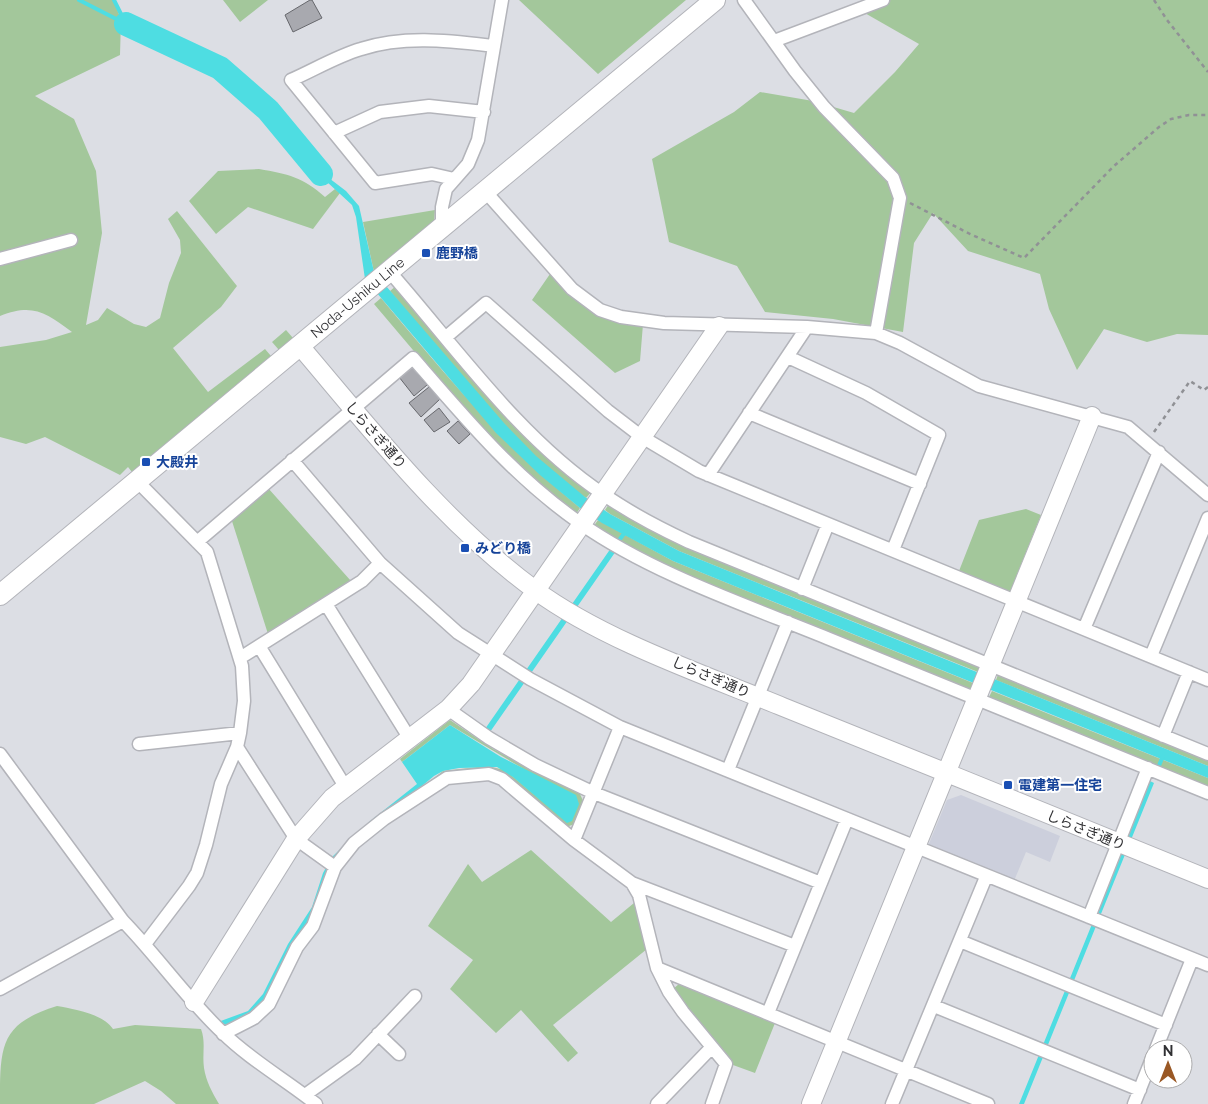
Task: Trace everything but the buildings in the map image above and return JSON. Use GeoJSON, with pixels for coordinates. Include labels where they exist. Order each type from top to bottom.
{"type":"FeatureCollection","features":[{"type":"Feature","properties":{"kind":"main road","name":"Noda-Ushiku Line"},"geometry":{"type":"LineString","coordinates":[[0,595],[300,346],[484,190],[644,61],[715,0]]}},
{"type":"Feature","properties":{"kind":"street"},"geometry":{"type":"LineString","coordinates":[[442,225],[443,196],[454,179],[468,164],[474,152],[484,112],[502,0]]}},
{"type":"Feature","properties":{"kind":"street"},"geometry":{"type":"LineString","coordinates":[[744,0],[795,71],[824,107],[893,178],[900,198],[876,333]]}},
{"type":"Feature","properties":{"kind":"street"},"geometry":{"type":"LineString","coordinates":[[774,41],[883,0]]}},
{"type":"Feature","properties":{"kind":"street"},"geometry":{"type":"LineString","coordinates":[[454,179],[432,174],[375,183],[291,80],[362,49],[410,40],[430,39],[494,46]]}},
{"type":"Feature","properties":{"kind":"street"},"geometry":{"type":"LineString","coordinates":[[334,133],[380,112],[429,106],[484,112]]}},
{"type":"Feature","properties":{"kind":"street"},"geometry":{"type":"LineString","coordinates":[[484,190],[572,289],[594,306],[621,317],[640,320],[719,326],[806,327],[876,333],[900,343],[979,386],[1008,396],[1092,416],[1128,428],[1159,452],[1208,495]]}},
{"type":"Feature","properties":{"kind":"street"},"geometry":{"type":"LineString","coordinates":[[0,260],[71,240]]}},
{"type":"Feature","properties":{"kind":"street"},"geometry":{"type":"LineString","coordinates":[[380,278],[446,337],[524,427],[601,496],[656,527],[689,542],[1208,754]]}},
{"type":"Feature","properties":{"kind":"street"},"geometry":{"type":"LineString","coordinates":[[446,337],[486,303],[608,411],[642,437],[708,475],[1208,680]]}},
{"type":"Feature","properties":{"kind":"street"},"geometry":{"type":"LineString","coordinates":[[194,1002],[296,840],[320,810],[448,709],[471,684],[719,326]]}},
{"type":"Feature","properties":{"kind":"street"},"geometry":{"type":"LineString","coordinates":[[708,475],[788,357],[806,327]]}},
{"type":"Feature","properties":{"kind":"street","name":"しらさぎ通り"},"geometry":{"type":"LineString","coordinates":[[300,346],[433,500],[498,561],[536,591],[561,607],[624,640],[947,774],[1208,879]]}},
{"type":"Feature","properties":{"kind":"street"},"geometry":{"type":"LineString","coordinates":[[788,357],[866,393],[939,435],[893,550]]}},
{"type":"Feature","properties":{"kind":"street"},"geometry":{"type":"LineString","coordinates":[[197,542],[413,358],[506,463],[583,522],[640,558],[788,622],[1208,793]]}},
{"type":"Feature","properties":{"kind":"street"},"geometry":{"type":"LineString","coordinates":[[749,413],[920,484]]}},
{"type":"Feature","properties":{"kind":"street"},"geometry":{"type":"LineString","coordinates":[[811,1104],[838,1042],[1092,416]]}},
{"type":"Feature","properties":{"kind":"street"},"geometry":{"type":"LineString","coordinates":[[1084,629],[1159,452]]}},
{"type":"Feature","properties":{"kind":"street"},"geometry":{"type":"LineString","coordinates":[[292,460],[380,563],[458,633],[530,679],[620,727],[986,877],[1208,965]]}},
{"type":"Feature","properties":{"kind":"street"},"geometry":{"type":"LineString","coordinates":[[137,482],[207,552],[240,658],[244,701],[237,747],[226,768],[211,830],[196,873],[145,944]]}},
{"type":"Feature","properties":{"kind":"street"},"geometry":{"type":"LineString","coordinates":[[1151,656],[1208,518]]}},
{"type":"Feature","properties":{"kind":"street"},"geometry":{"type":"LineString","coordinates":[[802,589],[828,524]]}},
{"type":"Feature","properties":{"kind":"street"},"geometry":{"type":"LineString","coordinates":[[240,658],[362,581],[380,563]]}},
{"type":"Feature","properties":{"kind":"street"},"geometry":{"type":"LineString","coordinates":[[326,604],[410,740]]}},
{"type":"Feature","properties":{"kind":"street"},"geometry":{"type":"LineString","coordinates":[[728,770],[788,622]]}},
{"type":"Feature","properties":{"kind":"street"},"geometry":{"type":"LineString","coordinates":[[259,646],[346,788]]}},
{"type":"Feature","properties":{"kind":"street"},"geometry":{"type":"LineString","coordinates":[[1163,736],[1189,672]]}},
{"type":"Feature","properties":{"kind":"street"},"geometry":{"type":"LineString","coordinates":[[448,709],[489,738],[535,765],[594,793],[821,883]]}},
{"type":"Feature","properties":{"kind":"street"},"geometry":{"type":"LineString","coordinates":[[574,840],[620,727]]}},
{"type":"Feature","properties":{"kind":"street"},"geometry":{"type":"LineString","coordinates":[[139,744],[240,733]]}},
{"type":"Feature","properties":{"kind":"street"},"geometry":{"type":"LineString","coordinates":[[237,747],[296,840],[335,867]]}},
{"type":"Feature","properties":{"kind":"street"},"geometry":{"type":"LineString","coordinates":[[0,754],[123,921],[194,1002],[223,1034],[316,1104]]}},
{"type":"Feature","properties":{"kind":"street"},"geometry":{"type":"LineString","coordinates":[[1089,917],[1148,768]]}},
{"type":"Feature","properties":{"kind":"street"},"geometry":{"type":"LineString","coordinates":[[223,1034],[254,1018],[269,1004],[297,947],[313,926],[335,867],[354,843],[384,819],[447,778],[466,775],[489,774],[502,779],[574,840],[632,883],[795,946]]}},
{"type":"Feature","properties":{"kind":"street"},"geometry":{"type":"LineString","coordinates":[[768,1013],[847,819]]}},
{"type":"Feature","properties":{"kind":"street"},"geometry":{"type":"LineString","coordinates":[[892,1104],[986,877]]}},
{"type":"Feature","properties":{"kind":"street"},"geometry":{"type":"LineString","coordinates":[[632,883],[640,895],[657,968],[682,1012],[726,1064],[712,1104]]}},
{"type":"Feature","properties":{"kind":"street"},"geometry":{"type":"LineString","coordinates":[[0,989],[123,921]]}},
{"type":"Feature","properties":{"kind":"street"},"geometry":{"type":"LineString","coordinates":[[960,941],[1166,1025]]}},
{"type":"Feature","properties":{"kind":"street"},"geometry":{"type":"LineString","coordinates":[[1160,1039],[1192,959]]}},
{"type":"Feature","properties":{"kind":"street"},"geometry":{"type":"LineString","coordinates":[[657,968],[988,1104]]}},
{"type":"Feature","properties":{"kind":"street"},"geometry":{"type":"LineString","coordinates":[[305,1095],[355,1059],[415,996]]}},
{"type":"Feature","properties":{"kind":"street"},"geometry":{"type":"LineString","coordinates":[[934,1006],[1140,1090]]}},
{"type":"Feature","properties":{"kind":"street"},"geometry":{"type":"LineString","coordinates":[[378,1034],[399,1054]]}},
{"type":"Feature","properties":{"kind":"street"},"geometry":{"type":"LineString","coordinates":[[658,1104],[711,1048]]}},
{"type":"Feature","properties":{"kind":"street"},"geometry":{"type":"LineString","coordinates":[[1134,1104],[1143,1082]]}},
{"type":"Feature","properties":{"kind":"path"},"geometry":{"type":"LineString","coordinates":[[1154,0],[1167,20],[1208,72]]}},
{"type":"Feature","properties":{"kind":"path"},"geometry":{"type":"LineString","coordinates":[[900,198],[970,234],[1024,258],[1114,166],[1159,126],[1171,119],[1189,115],[1208,115]]}},
{"type":"Feature","properties":{"kind":"path"},"geometry":{"type":"LineString","coordinates":[[1147,442],[1190,381],[1204,390],[1208,388]]}},
{"type":"Feature","properties":{"kind":"shaded area"},"geometry":{"type":"Polygon","coordinates":[[[961,795],[1060,836],[1050,862],[1026,852],[1014,881],[928,846],[947,800],[961,795]]]}},
{"type":"Feature","properties":{"kind":"green space"},"geometry":{"type":"Polygon","coordinates":[[[0,0],[113,0],[121,19],[120,55],[35,96],[74,119],[96,171],[102,233],[86,325],[98,320],[107,308],[134,324],[146,327],[160,318],[169,283],[181,253],[180,240],[168,219],[177,211],[237,286],[221,307],[173,348],[208,392],[265,349],[271,356],[132,472],[128,467],[120,475],[45,437],[26,444],[0,437],[0,347],[46,340],[72,332],[46,315],[30,310],[12,312],[0,316],[0,0]]]}},
{"type":"Feature","properties":{"kind":"green space"},"geometry":{"type":"Polygon","coordinates":[[[223,0],[268,0],[240,22],[223,0]]]}},
{"type":"Feature","properties":{"kind":"green space"},"geometry":{"type":"Polygon","coordinates":[[[519,0],[686,0],[598,74],[519,0]]]}},
{"type":"Feature","properties":{"kind":"green space"},"geometry":{"type":"Polygon","coordinates":[[[862,0],[1208,0],[1208,335],[1177,334],[1147,342],[1104,329],[1077,370],[1049,309],[1040,274],[968,251],[933,213],[914,243],[903,332],[833,319],[765,312],[737,266],[669,242],[652,159],[734,112],[760,92],[813,101],[854,113],[895,72],[919,44],[863,12],[862,0]]]}},
{"type":"Feature","properties":{"kind":"green space"},"geometry":{"type":"Polygon","coordinates":[[[259,169],[295,177],[325,197],[335,189],[340,193],[313,229],[248,207],[216,234],[189,201],[218,171],[259,169]]]}},
{"type":"Feature","properties":{"kind":"green space"},"geometry":{"type":"Polygon","coordinates":[[[435,210],[434,223],[374,272],[363,222],[435,210]]]}},
{"type":"Feature","properties":{"kind":"green space"},"geometry":{"type":"Polygon","coordinates":[[[550,274],[566,288],[643,324],[640,361],[615,373],[532,300],[550,274]]]}},
{"type":"Feature","properties":{"kind":"green space"},"geometry":{"type":"Polygon","coordinates":[[[396,286],[592,491],[586,498],[558,477],[506,428],[458,374],[390,291],[396,286]]]}},
{"type":"Feature","properties":{"kind":"green space"},"geometry":{"type":"Polygon","coordinates":[[[381,298],[451,381],[500,434],[580,508],[576,514],[520,467],[469,415],[374,304],[381,298]]]}},
{"type":"Feature","properties":{"kind":"green space"},"geometry":{"type":"Polygon","coordinates":[[[286,330],[293,338],[279,350],[272,342],[286,330]]]}},
{"type":"Feature","properties":{"kind":"green space"},"geometry":{"type":"Polygon","coordinates":[[[268,488],[351,581],[268,634],[231,518],[268,488]]]}},
{"type":"Feature","properties":{"kind":"green space"},"geometry":{"type":"Polygon","coordinates":[[[609,504],[981,665],[978,672],[679,551],[610,514],[605,510],[609,504]]]}},
{"type":"Feature","properties":{"kind":"green space"},"geometry":{"type":"Polygon","coordinates":[[[1026,509],[1041,515],[1010,592],[959,571],[979,520],[1026,509]]]}},
{"type":"Feature","properties":{"kind":"green space"},"geometry":{"type":"Polygon","coordinates":[[[598,520],[673,561],[973,683],[970,692],[660,563],[593,527],[598,520]]]}},
{"type":"Feature","properties":{"kind":"green space"},"geometry":{"type":"Polygon","coordinates":[[[999,672],[1208,759],[1208,766],[996,680],[999,672]]]}},
{"type":"Feature","properties":{"kind":"green space"},"geometry":{"type":"Polygon","coordinates":[[[992,691],[1208,778],[1208,788],[988,699],[992,691]]]}},
{"type":"Feature","properties":{"kind":"green space"},"geometry":{"type":"Polygon","coordinates":[[[450,720],[493,749],[580,794],[584,803],[575,824],[566,827],[511,779],[459,772],[406,800],[443,771],[487,766],[505,770],[542,801],[537,777],[450,725],[402,762],[400,759],[450,720]]]}},
{"type":"Feature","properties":{"kind":"green space"},"geometry":{"type":"Polygon","coordinates":[[[531,850],[611,922],[634,903],[647,949],[553,1025],[578,1053],[568,1062],[521,1010],[496,1033],[450,989],[473,960],[428,926],[468,864],[482,882],[531,850]]]}},
{"type":"Feature","properties":{"kind":"green space"},"geometry":{"type":"Polygon","coordinates":[[[679,984],[775,1023],[755,1073],[733,1065],[706,1035],[673,989],[679,984]]]}},
{"type":"Feature","properties":{"kind":"green space"},"geometry":{"type":"Polygon","coordinates":[[[57,1006],[95,1016],[113,1029],[135,1025],[201,1029],[205,1073],[219,1104],[176,1104],[161,1091],[145,1081],[94,1104],[0,1104],[1,1066],[7,1040],[14,1029],[24,1021],[57,1006]]]}},
{"type":"Feature","properties":{"kind":"water"},"geometry":{"type":"Polygon","coordinates":[[[302,149],[321,172],[346,191],[359,206],[374,272],[504,423],[536,456],[585,497],[610,514],[679,551],[1208,766],[1208,778],[673,561],[602,523],[580,508],[540,475],[496,433],[365,279],[356,217],[352,205],[326,181],[300,150],[302,149]]]}},
{"type":"Feature","properties":{"kind":"water"},"geometry":{"type":"Polygon","coordinates":[[[611,548],[616,551],[490,732],[485,729],[611,548]]]}},
{"type":"Feature","properties":{"kind":"water"},"geometry":{"type":"Polygon","coordinates":[[[450,725],[501,757],[576,795],[579,804],[572,821],[567,823],[513,777],[497,767],[459,768],[443,771],[434,776],[353,843],[262,1005],[241,1019],[222,1026],[218,1022],[248,1011],[263,994],[288,944],[312,907],[323,873],[332,857],[369,822],[417,784],[402,762],[450,725]]]}},
{"type":"Feature","properties":{"kind":"water"},"geometry":{"type":"Polygon","coordinates":[[[1150,781],[1154,783],[1024,1104],[1019,1104],[1150,781]]]}},
{"type":"Feature","properties":{"kind":"waterway"},"geometry":{"type":"LineString","coordinates":[[79,0],[126,24]]}},
{"type":"Feature","properties":{"kind":"waterway"},"geometry":{"type":"LineString","coordinates":[[114,0],[126,24]]}},
{"type":"Feature","properties":{"kind":"waterway"},"geometry":{"type":"LineString","coordinates":[[126,24],[220,68],[268,110],[321,174]]}},
{"type":"Feature","properties":{"kind":"waterway"},"geometry":{"type":"LineString","coordinates":[[620,539],[626,531]]}},
{"type":"Feature","properties":{"kind":"waterway"},"geometry":{"type":"LineString","coordinates":[[1158,768],[1163,756]]}},
{"type":"Feature","properties":{"kind":"place","name":"鹿野橋"},"geometry":{"type":"Point","coordinates":[426,253]}},
{"type":"Feature","properties":{"kind":"place","name":"大殿井"},"geometry":{"type":"Point","coordinates":[146,462]}},
{"type":"Feature","properties":{"kind":"place","name":"みどり橋"},"geometry":{"type":"Point","coordinates":[465,548]}},
{"type":"Feature","properties":{"kind":"place","name":"電建第一住宅"},"geometry":{"type":"Point","coordinates":[1008,785]}}]}
